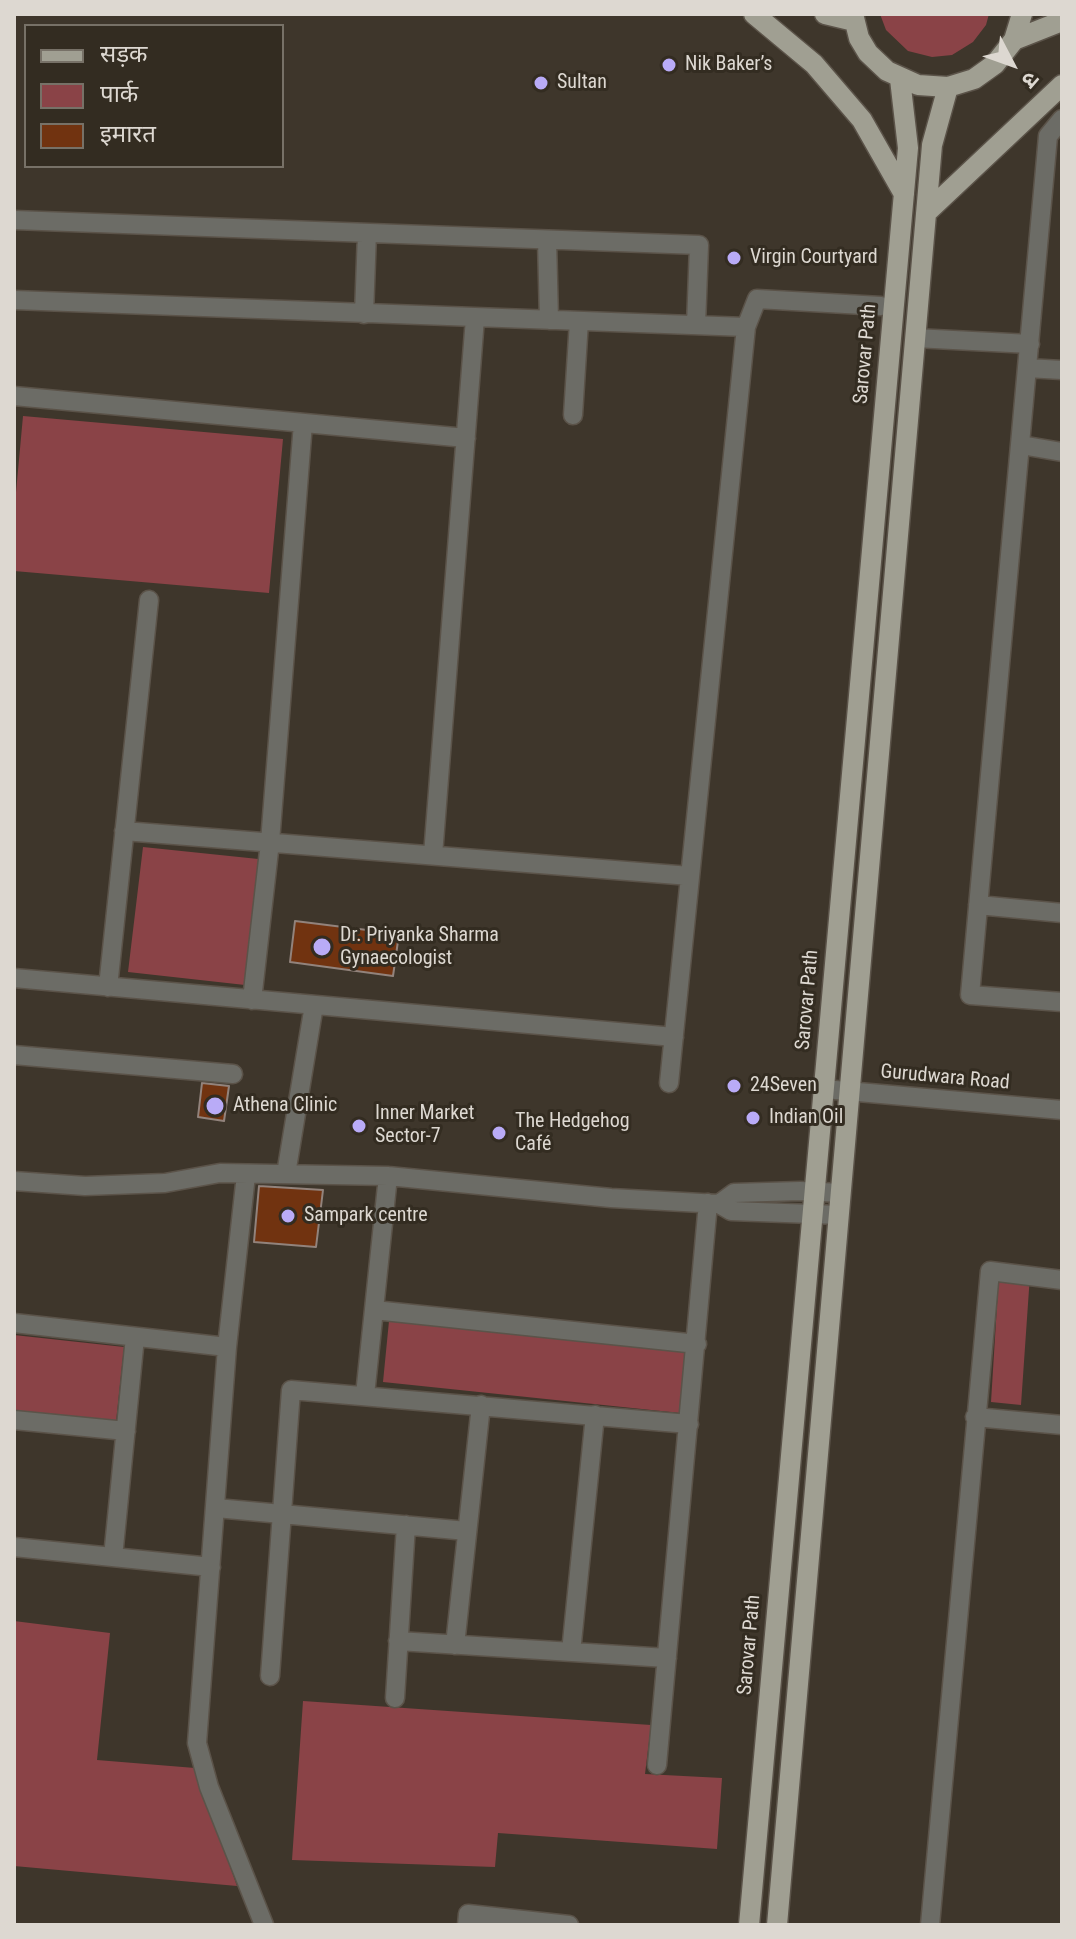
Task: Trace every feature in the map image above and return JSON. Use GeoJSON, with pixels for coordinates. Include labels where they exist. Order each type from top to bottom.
{"type":"FeatureCollection","features":[{"type":"Feature","properties":{"kind":"main road"},"geometry":{"type":"LineString","coordinates":[[754,14],[814,64],[862,120],[904,194]]}},
{"type":"Feature","properties":{"kind":"main road"},"geometry":{"type":"LineString","coordinates":[[825,14],[853,17],[868,53],[900,79],[918,85],[948,87],[983,74],[995,64],[1014,40],[1022,14]]}},
{"type":"Feature","properties":{"kind":"main road"},"geometry":{"type":"LineString","coordinates":[[1014,40],[1062,21]]}},
{"type":"Feature","properties":{"kind":"main road","name":"Sarovar Path"},"geometry":{"type":"LineString","coordinates":[[749,1925],[908,148],[900,79]]}},
{"type":"Feature","properties":{"kind":"main road"},"geometry":{"type":"LineString","coordinates":[[926,213],[1062,85]]}},
{"type":"Feature","properties":{"kind":"main road"},"geometry":{"type":"LineString","coordinates":[[777,1925],[932,145],[948,87]]}},
{"type":"Feature","properties":{"kind":"street"},"geometry":{"type":"LineString","coordinates":[[1062,119],[1048,136],[970,995],[1062,1002]]}},
{"type":"Feature","properties":{"kind":"street"},"geometry":{"type":"LineString","coordinates":[[14,220],[699,245],[696,325]]}},
{"type":"Feature","properties":{"kind":"street"},"geometry":{"type":"LineString","coordinates":[[364,314],[367,233]]}},
{"type":"Feature","properties":{"kind":"street"},"geometry":{"type":"LineString","coordinates":[[547,240],[549,320]]}},
{"type":"Feature","properties":{"kind":"street"},"geometry":{"type":"LineString","coordinates":[[669,1083],[746,327],[757,299],[881,306]]}},
{"type":"Feature","properties":{"kind":"street"},"geometry":{"type":"LineString","coordinates":[[14,300],[746,327]]}},
{"type":"Feature","properties":{"kind":"street"},"geometry":{"type":"LineString","coordinates":[[433,855],[475,318]]}},
{"type":"Feature","properties":{"kind":"street"},"geometry":{"type":"LineString","coordinates":[[573,415],[579,321]]}},
{"type":"Feature","properties":{"kind":"street"},"geometry":{"type":"LineString","coordinates":[[915,338],[1030,344]]}},
{"type":"Feature","properties":{"kind":"street"},"geometry":{"type":"LineString","coordinates":[[1027,368],[1062,370]]}},
{"type":"Feature","properties":{"kind":"street"},"geometry":{"type":"LineString","coordinates":[[14,396],[466,438]]}},
{"type":"Feature","properties":{"kind":"street"},"geometry":{"type":"LineString","coordinates":[[252,1000],[270,842],[303,423]]}},
{"type":"Feature","properties":{"kind":"street"},"geometry":{"type":"LineString","coordinates":[[1021,445],[1062,452]]}},
{"type":"Feature","properties":{"kind":"street"},"geometry":{"type":"LineString","coordinates":[[108,987],[149,600]]}},
{"type":"Feature","properties":{"kind":"street"},"geometry":{"type":"LineString","coordinates":[[124,831],[690,876]]}},
{"type":"Feature","properties":{"kind":"street"},"geometry":{"type":"LineString","coordinates":[[978,905],[1062,913]]}},
{"type":"Feature","properties":{"kind":"street"},"geometry":{"type":"LineString","coordinates":[[14,978],[674,1037]]}},
{"type":"Feature","properties":{"kind":"street"},"geometry":{"type":"LineString","coordinates":[[286,1174],[314,1005]]}},
{"type":"Feature","properties":{"kind":"street"},"geometry":{"type":"LineString","coordinates":[[14,1055],[233,1074]]}},
{"type":"Feature","properties":{"kind":"street","name":"Gurudwara Road"},"geometry":{"type":"LineString","coordinates":[[824,1089],[1062,1110]]}},
{"type":"Feature","properties":{"kind":"street"},"geometry":{"type":"LineString","coordinates":[[14,1181],[85,1186],[165,1183],[220,1173],[388,1176],[611,1198],[713,1204],[731,1211],[839,1215]]}},
{"type":"Feature","properties":{"kind":"street"},"geometry":{"type":"LineString","coordinates":[[246,1175],[227,1347],[197,1743],[209,1787],[264,1925]]}},
{"type":"Feature","properties":{"kind":"street"},"geometry":{"type":"LineString","coordinates":[[365,1395],[388,1176]]}},
{"type":"Feature","properties":{"kind":"street"},"geometry":{"type":"LineString","coordinates":[[713,1204],[734,1193],[841,1193]]}},
{"type":"Feature","properties":{"kind":"street"},"geometry":{"type":"LineString","coordinates":[[657,1765],[713,1204]]}},
{"type":"Feature","properties":{"kind":"street"},"geometry":{"type":"LineString","coordinates":[[930,1925],[990,1271],[1062,1280]]}},
{"type":"Feature","properties":{"kind":"street"},"geometry":{"type":"LineString","coordinates":[[374,1310],[697,1344]]}},
{"type":"Feature","properties":{"kind":"street"},"geometry":{"type":"LineString","coordinates":[[14,1323],[227,1347]]}},
{"type":"Feature","properties":{"kind":"street"},"geometry":{"type":"LineString","coordinates":[[113,1557],[135,1337]]}},
{"type":"Feature","properties":{"kind":"street"},"geometry":{"type":"LineString","coordinates":[[270,1676],[291,1390],[689,1424]]}},
{"type":"Feature","properties":{"kind":"street"},"geometry":{"type":"LineString","coordinates":[[455,1645],[481,1405]]}},
{"type":"Feature","properties":{"kind":"street"},"geometry":{"type":"LineString","coordinates":[[571,1652],[595,1415]]}},
{"type":"Feature","properties":{"kind":"street"},"geometry":{"type":"LineString","coordinates":[[975,1417],[1062,1425]]}},
{"type":"Feature","properties":{"kind":"street"},"geometry":{"type":"LineString","coordinates":[[14,1420],[126,1431]]}},
{"type":"Feature","properties":{"kind":"street"},"geometry":{"type":"LineString","coordinates":[[216,1508],[467,1531]]}},
{"type":"Feature","properties":{"kind":"street"},"geometry":{"type":"LineString","coordinates":[[395,1698],[406,1525]]}},
{"type":"Feature","properties":{"kind":"street"},"geometry":{"type":"LineString","coordinates":[[14,1547],[211,1567]]}},
{"type":"Feature","properties":{"kind":"street"},"geometry":{"type":"LineString","coordinates":[[398,1641],[667,1658]]}},
{"type":"Feature","properties":{"kind":"street"},"geometry":{"type":"LineString","coordinates":[[467,1925],[468,1914],[569,1925]]}},
{"type":"Feature","properties":{"kind":"green space"},"geometry":{"type":"Polygon","coordinates":[[[880,14],[989,14],[986,25],[973,42],[952,55],[932,57],[908,51],[886,30],[880,14]]]}},
{"type":"Feature","properties":{"kind":"green space"},"geometry":{"type":"Polygon","coordinates":[[[23,416],[283,439],[269,593],[14,571],[14,514],[23,416]]]}},
{"type":"Feature","properties":{"kind":"green space"},"geometry":{"type":"Polygon","coordinates":[[[143,847],[268,860],[254,986],[128,972],[143,847]]]}},
{"type":"Feature","properties":{"kind":"green space"},"geometry":{"type":"Polygon","coordinates":[[[999,1273],[1030,1275],[1021,1405],[991,1402],[999,1273]]]}},
{"type":"Feature","properties":{"kind":"green space"},"geometry":{"type":"Polygon","coordinates":[[[389,1321],[687,1352],[680,1413],[383,1382],[389,1321]]]}},
{"type":"Feature","properties":{"kind":"green space"},"geometry":{"type":"Polygon","coordinates":[[[14,1335],[124,1347],[116,1422],[14,1411],[14,1335]]]}},
{"type":"Feature","properties":{"kind":"green space"},"geometry":{"type":"Polygon","coordinates":[[[14,1621],[110,1633],[97,1760],[195,1768],[237,1886],[14,1866],[14,1621]]]}},
{"type":"Feature","properties":{"kind":"green space"},"geometry":{"type":"Polygon","coordinates":[[[303,1701],[651,1725],[645,1774],[722,1778],[717,1849],[498,1833],[495,1867],[292,1860],[303,1701]]]}},
{"type":"Feature","properties":{"kind":"building"},"geometry":{"type":"Polygon","coordinates":[[[295,921],[399,934],[393,976],[290,962],[295,921]]]}},
{"type":"Feature","properties":{"kind":"building"},"geometry":{"type":"Polygon","coordinates":[[[202,1083],[229,1086],[224,1121],[198,1117],[202,1083]]]}},
{"type":"Feature","properties":{"kind":"building","name":"Sampark centre"},"geometry":{"type":"Polygon","coordinates":[[[259,1186],[323,1190],[316,1247],[254,1242],[259,1186]]]}},
{"type":"Feature","properties":{"kind":"place","name":"Nik Baker’s"},"geometry":{"type":"Point","coordinates":[669,65]}},
{"type":"Feature","properties":{"kind":"place","name":"Sultan"},"geometry":{"type":"Point","coordinates":[541,83]}},
{"type":"Feature","properties":{"kind":"place","name":"Virgin Courtyard"},"geometry":{"type":"Point","coordinates":[734,258]}},
{"type":"Feature","properties":{"kind":"place","name":"Dr. Priyanka Sharma Gynaecologist"},"geometry":{"type":"Point","coordinates":[322,947]}},
{"type":"Feature","properties":{"kind":"place","name":"24Seven"},"geometry":{"type":"Point","coordinates":[734,1086]}},
{"type":"Feature","properties":{"kind":"place","name":"Athena Clinic"},"geometry":{"type":"Point","coordinates":[215,1106]}},
{"type":"Feature","properties":{"kind":"place","name":"Indian Oil"},"geometry":{"type":"Point","coordinates":[753,1118]}},
{"type":"Feature","properties":{"kind":"place","name":"Inner Market Sector-7"},"geometry":{"type":"Point","coordinates":[359,1126]}},
{"type":"Feature","properties":{"kind":"place","name":"The Hedgehog Café"},"geometry":{"type":"Point","coordinates":[499,1133]}},
{"type":"Feature","properties":{"kind":"place","name":"Sampark centre"},"geometry":{"type":"Point","coordinates":[288,1216]}}]}
